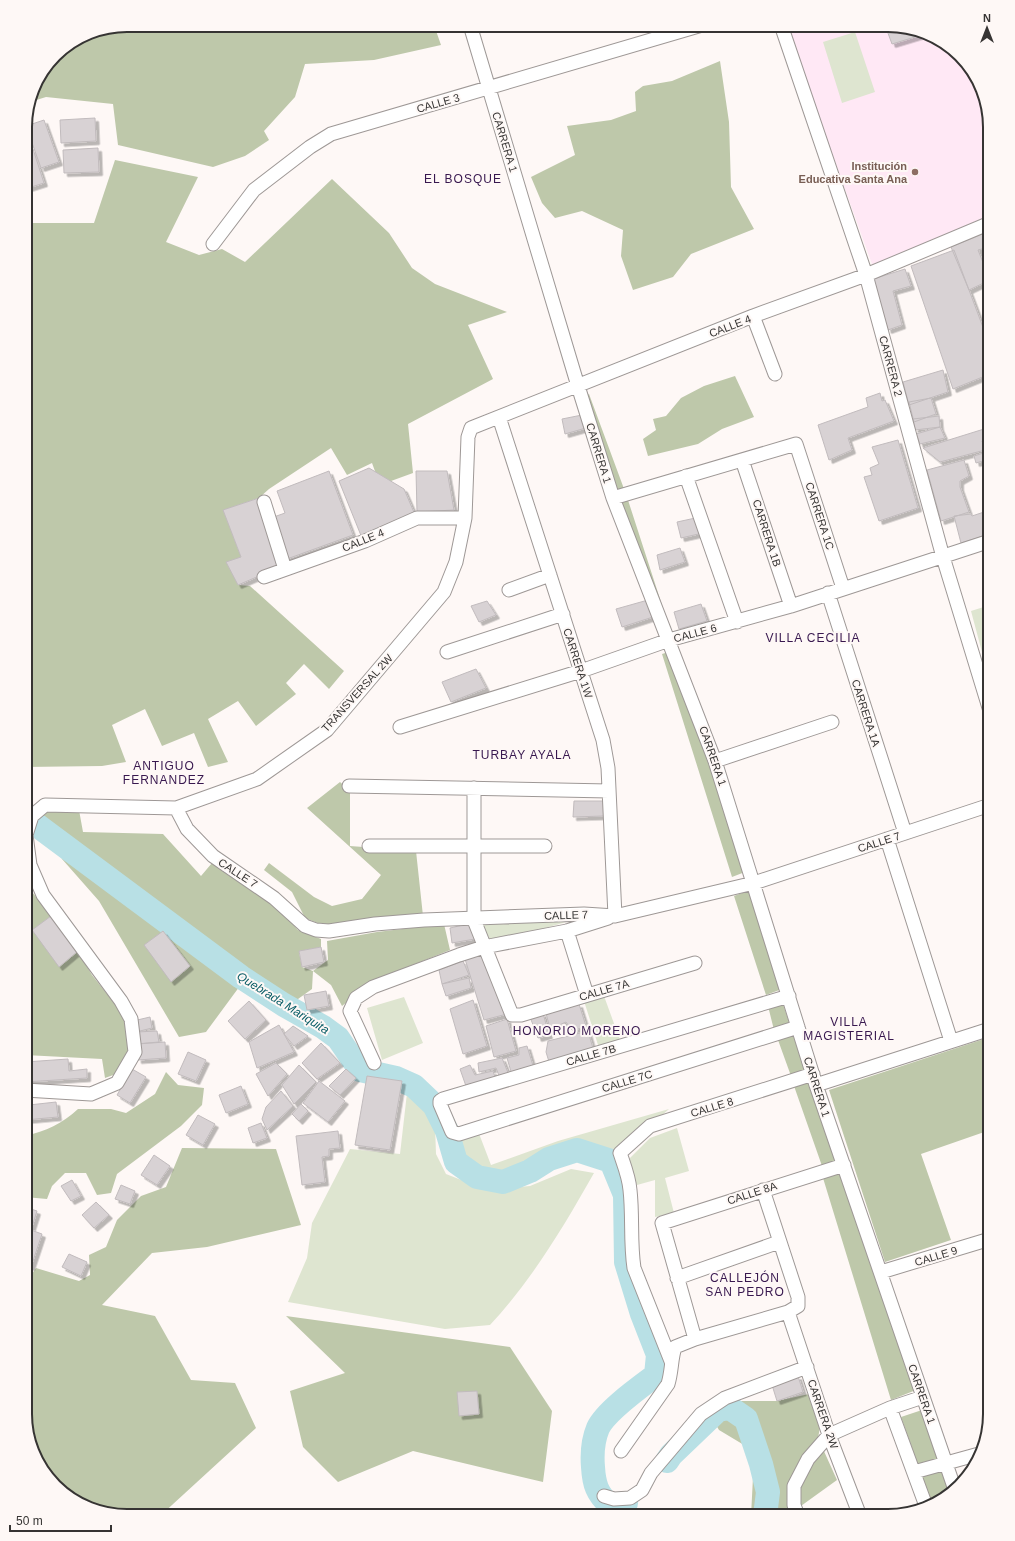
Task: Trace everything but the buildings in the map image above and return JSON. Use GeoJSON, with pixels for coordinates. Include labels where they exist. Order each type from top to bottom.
{"type":"FeatureCollection","features":[{"type":"Feature","properties":{"kind":"street","name":"CARRERA 1"},"geometry":{"type":"LineString","coordinates":[[472,32],[613,498],[715,761],[814,1080],[881,1272],[918,1399],[947,1464],[953,1483]]}},
{"type":"Feature","properties":{"kind":"street","name":"CALLE 3"},"geometry":{"type":"LineString","coordinates":[[213,244],[254,190],[310,147],[331,134],[678,32]]}},
{"type":"Feature","properties":{"kind":"street","name":"CARRERA 2"},"geometry":{"type":"LineString","coordinates":[[783,32],[866,275],[943,557],[983,688]]}},
{"type":"Feature","properties":{"kind":"street","name":"CALLE 4"},"geometry":{"type":"LineString","coordinates":[[471,428],[753,316],[866,275],[983,226]]}},
{"type":"Feature","properties":{"kind":"street"},"geometry":{"type":"LineString","coordinates":[[753,316],[775,374]]}},
{"type":"Feature","properties":{"kind":"street","name":"CARRERA 1W"},"geometry":{"type":"LineString","coordinates":[[499,417],[603,740],[608,768],[615,916]]}},
{"type":"Feature","properties":{"kind":"street","name":"TRANSVERSAL 2W"},"geometry":{"type":"LineString","coordinates":[[32,816],[45,805],[176,808],[257,779],[327,730],[444,592],[456,562],[465,518],[468,437],[471,428]]}},
{"type":"Feature","properties":{"kind":"street","name":"CARRERA 1C"},"geometry":{"type":"LineString","coordinates":[[742,460],[796,444],[843,588]]}},
{"type":"Feature","properties":{"kind":"street"},"geometry":{"type":"LineString","coordinates":[[613,498],[742,460]]}},
{"type":"Feature","properties":{"kind":"street","name":"CARRERA 1B"},"geometry":{"type":"LineString","coordinates":[[742,460],[791,606]]}},
{"type":"Feature","properties":{"kind":"street"},"geometry":{"type":"LineString","coordinates":[[686,476],[737,622]]}},
{"type":"Feature","properties":{"kind":"street"},"geometry":{"type":"LineString","coordinates":[[264,502],[285,569]]}},
{"type":"Feature","properties":{"kind":"street","name":"CALLE 4"},"geometry":{"type":"LineString","coordinates":[[264,577],[365,541],[417,518],[465,518]]}},
{"type":"Feature","properties":{"kind":"street","name":"CALLE 6"},"geometry":{"type":"LineString","coordinates":[[400,727],[581,670],[669,640],[791,606],[983,543]]}},
{"type":"Feature","properties":{"kind":"street"},"geometry":{"type":"LineString","coordinates":[[508,590],[550,575]]}},
{"type":"Feature","properties":{"kind":"street","name":"CARRERA 1A"},"geometry":{"type":"LineString","coordinates":[[828,593],[905,833]]}},
{"type":"Feature","properties":{"kind":"street"},"geometry":{"type":"LineString","coordinates":[[447,652],[563,614]]}},
{"type":"Feature","properties":{"kind":"street"},"geometry":{"type":"LineString","coordinates":[[715,761],[832,722]]}},
{"type":"Feature","properties":{"kind":"street"},"geometry":{"type":"LineString","coordinates":[[349,786],[609,790]]}},
{"type":"Feature","properties":{"kind":"street"},"geometry":{"type":"LineString","coordinates":[[474,788],[474,920],[484,947]]}},
{"type":"Feature","properties":{"kind":"street","name":"CALLE 7"},"geometry":{"type":"LineString","coordinates":[[176,808],[187,829],[213,856],[268,894],[305,926],[316,930],[329,931],[375,924],[584,914],[615,916],[754,883],[983,807]]}},
{"type":"Feature","properties":{"kind":"street"},"geometry":{"type":"LineString","coordinates":[[887,839],[951,1041]]}},
{"type":"Feature","properties":{"kind":"street"},"geometry":{"type":"LineString","coordinates":[[369,846],[545,846]]}},
{"type":"Feature","properties":{"kind":"street","name":"TRANSVERSAL 2W"},"geometry":{"type":"LineString","coordinates":[[32,870],[43,895],[121,1001],[131,1019],[135,1052],[117,1083],[91,1094],[32,1090]]}},
{"type":"Feature","properties":{"kind":"street"},"geometry":{"type":"LineString","coordinates":[[374,1063],[350,1011],[356,998],[373,987],[484,947],[567,931],[615,916]]}},
{"type":"Feature","properties":{"kind":"street"},"geometry":{"type":"LineString","coordinates":[[567,931],[587,995]]}},
{"type":"Feature","properties":{"kind":"street","name":"CALLE 7A"},"geometry":{"type":"LineString","coordinates":[[484,947],[512,1015],[521,1015],[695,963]]}},
{"type":"Feature","properties":{"kind":"street","name":"CALLE 7B"},"geometry":{"type":"LineString","coordinates":[[455,1134],[452,1132],[440,1101],[789,996]]}},
{"type":"Feature","properties":{"kind":"street","name":"CALLE 7C"},"geometry":{"type":"LineString","coordinates":[[455,1134],[798,1028]]}},
{"type":"Feature","properties":{"kind":"street","name":"CALLE 8"},"geometry":{"type":"LineString","coordinates":[[671,1361],[634,1268],[632,1255],[630,1190],[628,1177],[620,1153],[650,1126],[983,1031]]}},
{"type":"Feature","properties":{"kind":"street","name":"CALLE 8A"},"geometry":{"type":"LineString","coordinates":[[677,1278],[662,1223],[844,1165]]}},
{"type":"Feature","properties":{"kind":"street"},"geometry":{"type":"LineString","coordinates":[[621,1451],[668,1384],[671,1361],[675,1347],[695,1339],[788,1312],[798,1306],[798,1297],[763,1190]]}},
{"type":"Feature","properties":{"kind":"street","name":"CALLE 9"},"geometry":{"type":"LineString","coordinates":[[881,1272],[983,1241]]}},
{"type":"Feature","properties":{"kind":"street"},"geometry":{"type":"LineString","coordinates":[[695,1339],[677,1278],[779,1242]]}},
{"type":"Feature","properties":{"kind":"street","name":"CARRERA 2W"},"geometry":{"type":"LineString","coordinates":[[788,1312],[829,1435],[857,1509]]}},
{"type":"Feature","properties":{"kind":"street"},"geometry":{"type":"LineString","coordinates":[[604,1496],[614,1499],[630,1498],[642,1490],[651,1473],[701,1414],[725,1398],[806,1367]]}},
{"type":"Feature","properties":{"kind":"street"},"geometry":{"type":"LineString","coordinates":[[795,1509],[794,1486],[808,1459],[829,1435],[892,1407],[918,1399]]}},
{"type":"Feature","properties":{"kind":"street"},"geometry":{"type":"LineString","coordinates":[[892,1407],[924,1502]]}},
{"type":"Feature","properties":{"kind":"street"},"geometry":{"type":"LineString","coordinates":[[914,1472],[973,1456]]}},
{"type":"Feature","properties":{"kind":"shaded area","name":"Institución Educativa Santa Ana"},"geometry":{"type":"Polygon","coordinates":[[[789,32],[894,32],[924,39],[946,52],[963,69],[976,91],[980,102],[983,127],[983,218],[873,267],[789,32]]]}},
{"type":"Feature","properties":{"kind":"green space"},"geometry":{"type":"Polygon","coordinates":[[[436,32],[441,45],[374,60],[305,64],[295,97],[264,131],[269,140],[245,156],[213,167],[118,145],[113,104],[46,97],[36,100],[42,85],[52,69],[64,56],[91,39],[102,35],[115,33],[436,32]]]}},
{"type":"Feature","properties":{"kind":"green space"},"geometry":{"type":"Polygon","coordinates":[[[855,32],[875,92],[842,103],[823,42],[855,32]]]}},
{"type":"Feature","properties":{"kind":"green space"},"geometry":{"type":"Polygon","coordinates":[[[720,61],[729,122],[731,187],[754,229],[691,254],[673,277],[633,290],[621,256],[623,230],[582,211],[555,218],[542,203],[531,177],[575,155],[567,126],[611,120],[636,111],[635,92],[643,86],[672,81],[720,61]]]}},
{"type":"Feature","properties":{"kind":"green space"},"geometry":{"type":"Polygon","coordinates":[[[115,160],[198,177],[166,242],[199,255],[222,249],[245,262],[332,179],[389,233],[412,268],[435,284],[507,312],[468,325],[493,379],[408,424],[413,473],[380,485],[372,463],[347,475],[331,448],[269,489],[259,498],[224,510],[241,557],[238,585],[250,586],[344,671],[329,689],[304,664],[286,683],[296,694],[256,726],[238,701],[208,719],[228,762],[208,767],[194,733],[162,746],[145,709],[112,725],[126,762],[102,766],[32,767],[32,223],[94,223],[115,160]]]}},
{"type":"Feature","properties":{"kind":"green space"},"geometry":{"type":"Polygon","coordinates":[[[735,376],[754,417],[722,429],[698,444],[648,456],[643,439],[656,430],[653,419],[666,416],[681,398],[704,386],[735,376]]]}},
{"type":"Feature","properties":{"kind":"green space"},"geometry":{"type":"Polygon","coordinates":[[[589,394],[627,497],[672,636],[660,639],[582,398],[589,394]]]}},
{"type":"Feature","properties":{"kind":"green space"},"geometry":{"type":"Polygon","coordinates":[[[983,607],[983,656],[971,611],[983,607]]]}},
{"type":"Feature","properties":{"kind":"green space"},"geometry":{"type":"Polygon","coordinates":[[[675,650],[745,872],[732,877],[662,654],[675,650]]]}},
{"type":"Feature","properties":{"kind":"green space"},"geometry":{"type":"Polygon","coordinates":[[[340,782],[350,791],[350,846],[416,851],[423,916],[323,925],[305,918],[292,892],[264,870],[269,863],[314,897],[332,906],[362,899],[381,875],[307,808],[340,782]]]}},
{"type":"Feature","properties":{"kind":"green space"},"geometry":{"type":"Polygon","coordinates":[[[48,809],[79,810],[83,832],[163,834],[201,876],[212,863],[228,875],[242,879],[270,899],[298,930],[321,939],[321,947],[299,952],[302,967],[313,971],[312,989],[291,1004],[248,975],[206,1032],[179,1037],[99,901],[62,859],[55,842],[33,836],[37,818],[48,809]]]}},
{"type":"Feature","properties":{"kind":"green space"},"geometry":{"type":"Polygon","coordinates":[[[750,890],[782,989],[766,995],[734,896],[750,890]]]}},
{"type":"Feature","properties":{"kind":"green space"},"geometry":{"type":"Polygon","coordinates":[[[32,892],[51,916],[59,967],[78,951],[92,975],[130,1023],[131,1047],[116,1074],[105,1078],[102,1059],[32,1055],[32,892]]]}},
{"type":"Feature","properties":{"kind":"green space"},"geometry":{"type":"Polygon","coordinates":[[[584,917],[492,943],[481,923],[584,917]]]}},
{"type":"Feature","properties":{"kind":"green space"},"geometry":{"type":"Polygon","coordinates":[[[444,924],[450,950],[373,981],[342,1006],[331,985],[313,971],[328,960],[327,941],[377,932],[444,924]]]}},
{"type":"Feature","properties":{"kind":"green space"},"geometry":{"type":"Polygon","coordinates":[[[604,996],[620,1040],[599,1048],[584,1001],[604,996]]]}},
{"type":"Feature","properties":{"kind":"green space"},"geometry":{"type":"Polygon","coordinates":[[[404,997],[423,1043],[382,1060],[367,1008],[404,997]]]}},
{"type":"Feature","properties":{"kind":"green space"},"geometry":{"type":"Polygon","coordinates":[[[782,1001],[790,1025],[774,1030],[768,1006],[782,1001]]]}},
{"type":"Feature","properties":{"kind":"green space"},"geometry":{"type":"Polygon","coordinates":[[[793,1035],[805,1070],[791,1076],[778,1040],[793,1035]]]}},
{"type":"Feature","properties":{"kind":"green space"},"geometry":{"type":"Polygon","coordinates":[[[983,1039],[983,1132],[921,1154],[951,1240],[885,1262],[829,1090],[983,1039]]]}},
{"type":"Feature","properties":{"kind":"green space"},"geometry":{"type":"Polygon","coordinates":[[[166,1072],[178,1085],[204,1088],[202,1105],[181,1126],[117,1174],[111,1193],[97,1195],[86,1173],[65,1173],[52,1186],[47,1199],[32,1198],[32,1134],[40,1132],[66,1119],[78,1109],[111,1109],[126,1113],[155,1094],[166,1072]]]}},
{"type":"Feature","properties":{"kind":"green space"},"geometry":{"type":"Polygon","coordinates":[[[809,1081],[837,1160],[822,1166],[794,1086],[809,1081]]]}},
{"type":"Feature","properties":{"kind":"green space"},"geometry":{"type":"Polygon","coordinates":[[[407,1093],[422,1102],[435,1125],[436,1154],[446,1174],[487,1190],[530,1186],[571,1169],[594,1173],[559,1233],[520,1290],[490,1325],[445,1329],[288,1302],[307,1258],[312,1223],[350,1149],[400,1154],[407,1093]]]}},
{"type":"Feature","properties":{"kind":"green space"},"geometry":{"type":"Polygon","coordinates":[[[669,1109],[620,1153],[597,1145],[577,1144],[556,1150],[513,1173],[496,1176],[481,1173],[459,1160],[455,1136],[478,1131],[491,1165],[558,1141],[669,1109]]]}},
{"type":"Feature","properties":{"kind":"green space"},"geometry":{"type":"Polygon","coordinates":[[[677,1128],[689,1171],[665,1178],[674,1213],[655,1217],[655,1180],[637,1185],[627,1161],[650,1138],[677,1128]]]}},
{"type":"Feature","properties":{"kind":"green space"},"geometry":{"type":"Polygon","coordinates":[[[182,1148],[276,1149],[301,1225],[207,1247],[152,1253],[102,1305],[155,1316],[191,1380],[235,1383],[256,1428],[168,1509],[121,1509],[97,1504],[74,1493],[52,1472],[39,1450],[35,1439],[32,1414],[32,1274],[36,1268],[79,1281],[90,1275],[89,1255],[106,1247],[117,1220],[141,1196],[166,1187],[182,1148]]]}},
{"type":"Feature","properties":{"kind":"green space"},"geometry":{"type":"Polygon","coordinates":[[[842,1171],[916,1390],[891,1400],[823,1178],[842,1171]]]}},
{"type":"Feature","properties":{"kind":"green space"},"geometry":{"type":"Polygon","coordinates":[[[286,1316],[510,1347],[552,1411],[543,1482],[413,1451],[338,1482],[303,1447],[290,1391],[345,1373],[286,1316]]]}},
{"type":"Feature","properties":{"kind":"green space"},"geometry":{"type":"Polygon","coordinates":[[[809,1394],[822,1417],[818,1438],[837,1480],[797,1509],[751,1509],[753,1477],[744,1445],[719,1430],[709,1413],[731,1401],[777,1401],[809,1394]]]}},
{"type":"Feature","properties":{"kind":"green space"},"geometry":{"type":"Polygon","coordinates":[[[925,1409],[950,1485],[930,1499],[901,1417],[925,1409]]]}},
{"type":"Feature","properties":{"kind":"waterway","name":"Quebrada Mariquita"},"geometry":{"type":"LineString","coordinates":[[32,826],[38,826],[241,977],[284,1005],[323,1027],[338,1038],[360,1070],[396,1078],[414,1086],[434,1105],[447,1131],[456,1162],[477,1177],[503,1182],[530,1171],[549,1159],[577,1150],[611,1161],[625,1195],[626,1262],[642,1314],[658,1355],[656,1375],[608,1414],[598,1428],[595,1437],[593,1448],[594,1479],[599,1493],[610,1505],[626,1503]]}},
{"type":"Feature","properties":{"kind":"waterway","name":"Quebrada Mariquita"},"geometry":{"type":"LineString","coordinates":[[667,1461],[671,1455],[718,1410],[730,1408],[746,1419],[761,1464],[768,1492],[766,1509]]}},
{"type":"Feature","properties":{"kind":"place","name":"Institución Educativa Santa Ana"},"geometry":{"type":"Point","coordinates":[915,172]}},
{"type":"Feature","properties":{"kind":"district","name":"EL BOSQUE"},"geometry":{"type":"Point","coordinates":[463,179]}},
{"type":"Feature","properties":{"kind":"district","name":"VILLA CECILIA"},"geometry":{"type":"Point","coordinates":[813,638]}},
{"type":"Feature","properties":{"kind":"district","name":"TURBAY AYALA"},"geometry":{"type":"Point","coordinates":[522,755]}},
{"type":"Feature","properties":{"kind":"district","name":"ANTIGUO FERNANDEZ"},"geometry":{"type":"Point","coordinates":[164,773]}},
{"type":"Feature","properties":{"kind":"district","name":"VILLA MAGISTERIAL"},"geometry":{"type":"Point","coordinates":[849,1029]}},
{"type":"Feature","properties":{"kind":"district","name":"HONORIO MORENO"},"geometry":{"type":"Point","coordinates":[577,1031]}},
{"type":"Feature","properties":{"kind":"district","name":"CALLEJÓN SAN PEDRO"},"geometry":{"type":"Point","coordinates":[745,1285]}}]}
